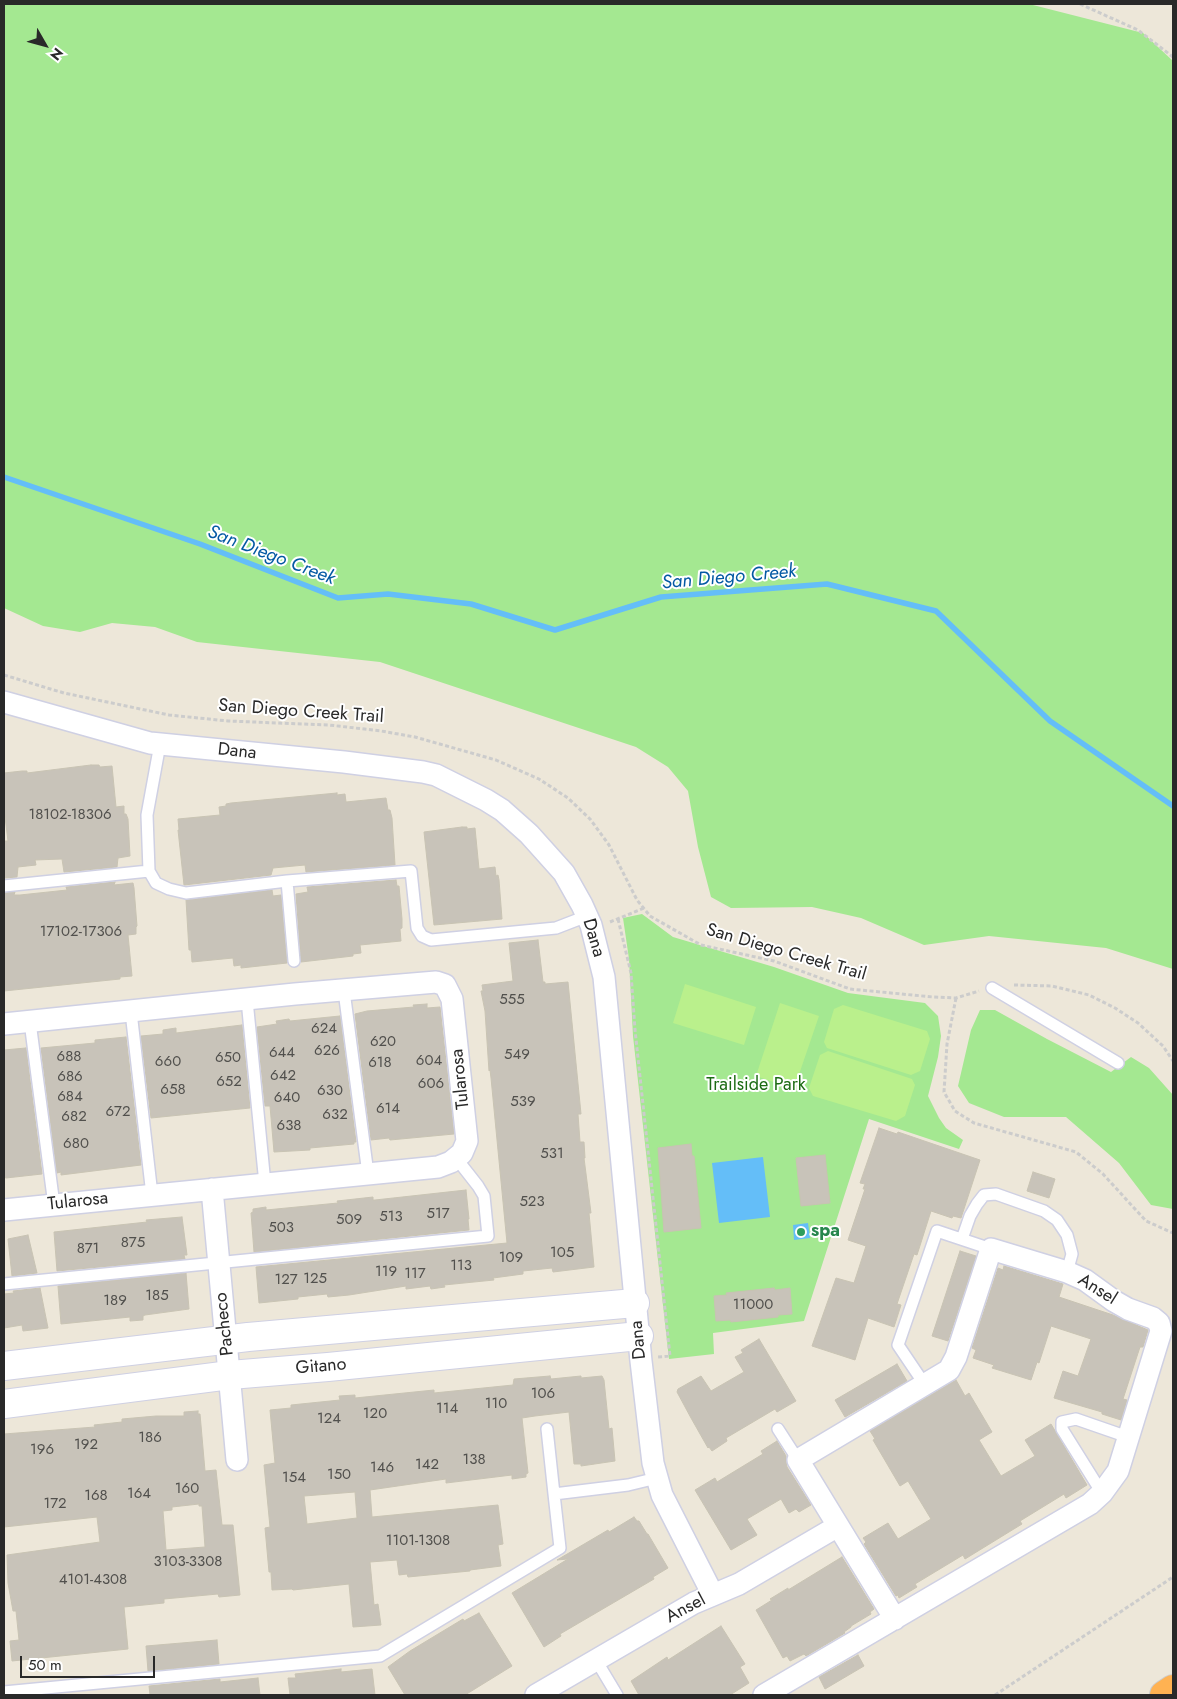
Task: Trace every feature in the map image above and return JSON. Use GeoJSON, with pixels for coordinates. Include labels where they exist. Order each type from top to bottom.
{"type":"FeatureCollection","features":[{"type":"Feature","properties":{"kind":"highway"},"geometry":{"type":"LineString","coordinates":[[1164,1695],[1173,1689]]}},
{"type":"Feature","properties":{"kind":"street","name":"Dana"},"geometry":{"type":"LineString","coordinates":[[4,702],[88,727],[160,744],[344,762],[436,775],[502,810],[529,834],[564,873],[589,923],[604,977],[635,1303],[653,1463],[662,1496],[713,1595]]}},
{"type":"Feature","properties":{"kind":"street","name":"Tularosa"},"geometry":{"type":"LineString","coordinates":[[4,1024],[295,994],[436,982],[445,986],[452,1000],[467,1141],[462,1153],[451,1162],[438,1167],[4,1210]]}},
{"type":"Feature","properties":{"kind":"street","name":"Pacheco"},"geometry":{"type":"LineString","coordinates":[[212,1189],[237,1460]]}},
{"type":"Feature","properties":{"kind":"street","name":"Ansel"},"geometry":{"type":"LineString","coordinates":[[764,1695],[1090,1504],[1102,1493],[1118,1471],[1161,1331],[1159,1323],[1153,1318],[1128,1309],[1085,1280],[1067,1272],[991,1249]]}},
{"type":"Feature","properties":{"kind":"street"},"geometry":{"type":"LineString","coordinates":[[895,1619],[798,1460],[949,1370],[956,1357],[991,1249]]}},
{"type":"Feature","properties":{"kind":"street","name":"Gitano"},"geometry":{"type":"LineString","coordinates":[[4,1366],[227,1340],[635,1303]]}},
{"type":"Feature","properties":{"kind":"street","name":"Gitano"},"geometry":{"type":"LineString","coordinates":[[4,1404],[230,1375],[639,1336]]}},
{"type":"Feature","properties":{"kind":"street","name":"Ansel"},"geometry":{"type":"LineString","coordinates":[[536,1695],[694,1603],[739,1584],[838,1526]]}},
{"type":"Feature","properties":{"kind":"lane"},"geometry":{"type":"LineString","coordinates":[[160,744],[147,815],[149,871],[156,883],[169,890],[186,893],[287,881],[411,871],[417,928],[422,936],[431,940],[589,923]]}},
{"type":"Feature","properties":{"kind":"lane"},"geometry":{"type":"LineString","coordinates":[[4,886],[149,871]]}},
{"type":"Feature","properties":{"kind":"lane"},"geometry":{"type":"LineString","coordinates":[[287,881],[294,961]]}},
{"type":"Feature","properties":{"kind":"lane"},"geometry":{"type":"LineString","coordinates":[[992,988],[1118,1063]]}},
{"type":"Feature","properties":{"kind":"lane"},"geometry":{"type":"LineString","coordinates":[[344,991],[368,1174]]}},
{"type":"Feature","properties":{"kind":"lane"},"geometry":{"type":"LineString","coordinates":[[247,1000],[265,1184]]}},
{"type":"Feature","properties":{"kind":"lane"},"geometry":{"type":"LineString","coordinates":[[132,1012],[152,1195]]}},
{"type":"Feature","properties":{"kind":"lane"},"geometry":{"type":"LineString","coordinates":[[30,1022],[54,1205]]}},
{"type":"Feature","properties":{"kind":"lane"},"geometry":{"type":"LineString","coordinates":[[4,1284],[488,1236],[484,1196],[456,1158]]}},
{"type":"Feature","properties":{"kind":"lane"},"geometry":{"type":"LineString","coordinates":[[962,1239],[970,1216],[977,1204],[984,1196],[996,1194],[1044,1211],[1057,1220],[1067,1235],[1072,1254],[1067,1272]]}},
{"type":"Feature","properties":{"kind":"lane"},"geometry":{"type":"LineString","coordinates":[[925,1385],[898,1345],[937,1231],[991,1249]]}},
{"type":"Feature","properties":{"kind":"lane"},"geometry":{"type":"LineString","coordinates":[[1102,1493],[1062,1429],[1062,1422],[1076,1419],[1128,1437]]}},
{"type":"Feature","properties":{"kind":"lane"},"geometry":{"type":"LineString","coordinates":[[4,1692],[380,1656],[560,1548],[547,1429]]}},
{"type":"Feature","properties":{"kind":"lane"},"geometry":{"type":"LineString","coordinates":[[778,1429],[798,1460]]}},
{"type":"Feature","properties":{"kind":"lane"},"geometry":{"type":"LineString","coordinates":[[554,1494],[628,1485],[657,1478]]}},
{"type":"Feature","properties":{"kind":"lane"},"geometry":{"type":"LineString","coordinates":[[596,1660],[617,1695]]}},
{"type":"Feature","properties":{"kind":"path"},"geometry":{"type":"LineString","coordinates":[[1080,4],[1138,30],[1173,57]]}},
{"type":"Feature","properties":{"kind":"path","name":"San Diego Creek Trail"},"geometry":{"type":"LineString","coordinates":[[4,675],[64,693],[169,715],[228,721],[329,725],[381,731],[415,737],[496,760],[518,768],[568,798],[590,819],[609,845],[637,900],[650,916],[701,945],[774,960],[850,989],[956,998],[992,988],[1022,984],[1052,986],[1088,995],[1115,1008],[1138,1023],[1162,1046],[1173,1061]]}},
{"type":"Feature","properties":{"kind":"path"},"geometry":{"type":"LineString","coordinates":[[589,923],[618,919],[644,908]]}},
{"type":"Feature","properties":{"kind":"path"},"geometry":{"type":"LineString","coordinates":[[618,919],[631,973],[635,1030],[670,1356],[658,1357]]}},
{"type":"Feature","properties":{"kind":"path"},"geometry":{"type":"LineString","coordinates":[[956,998],[947,1044],[944,1092],[955,1111],[974,1123],[1076,1152],[1103,1174],[1146,1221],[1173,1233]]}},
{"type":"Feature","properties":{"kind":"path"},"geometry":{"type":"LineString","coordinates":[[995,1695],[1173,1577]]}},
{"type":"Feature","properties":{"kind":"green space"},"geometry":{"type":"Polygon","coordinates":[[[4,4],[1029,4],[1143,33],[1173,61],[1173,969],[1106,948],[989,936],[924,945],[861,918],[812,907],[731,908],[711,897],[698,847],[688,791],[668,767],[636,747],[380,662],[197,642],[155,627],[112,623],[80,632],[43,626],[4,608],[4,4]]]}},
{"type":"Feature","properties":{"kind":"green space","name":"Trailside Park"},"geometry":{"type":"Polygon","coordinates":[[[642,914],[673,937],[774,967],[848,993],[925,1003],[938,1016],[941,1036],[938,1057],[928,1096],[946,1128],[963,1140],[959,1149],[869,1119],[804,1321],[713,1333],[714,1354],[669,1359],[633,1036],[629,959],[623,918],[642,914]]]}},
{"type":"Feature","properties":{"kind":"green space"},"geometry":{"type":"Polygon","coordinates":[[[685,984],[756,1007],[744,1045],[673,1023],[685,984]]]}},
{"type":"Feature","properties":{"kind":"green space"},"geometry":{"type":"Polygon","coordinates":[[[780,1003],[819,1016],[794,1089],[756,1076],[780,1003]]]}},
{"type":"Feature","properties":{"kind":"green space"},"geometry":{"type":"Polygon","coordinates":[[[843,1005],[927,1031],[930,1039],[920,1071],[911,1075],[827,1048],[824,1042],[834,1009],[843,1005]]]}},
{"type":"Feature","properties":{"kind":"green space"},"geometry":{"type":"Polygon","coordinates":[[[980,1010],[995,1010],[1111,1072],[1131,1057],[1149,1068],[1173,1095],[1173,1209],[1151,1205],[1119,1163],[1066,1117],[1004,1117],[969,1103],[958,1086],[971,1030],[980,1010]]]}},
{"type":"Feature","properties":{"kind":"green space"},"geometry":{"type":"Polygon","coordinates":[[[828,1051],[912,1079],[915,1085],[905,1116],[896,1121],[813,1096],[809,1088],[820,1055],[828,1051]]]}},
{"type":"Feature","properties":{"kind":"water"},"geometry":{"type":"Polygon","coordinates":[[[763,1157],[770,1217],[719,1223],[712,1163],[763,1157]]]}},
{"type":"Feature","properties":{"kind":"water","name":"spa"},"geometry":{"type":"Polygon","coordinates":[[[808,1223],[810,1238],[794,1240],[793,1225],[808,1223]]]}},
{"type":"Feature","properties":{"kind":"building"},"geometry":{"type":"Polygon","coordinates":[[[99,765],[100,767],[112,766],[116,807],[124,806],[124,814],[126,814],[128,819],[130,856],[118,858],[117,867],[64,872],[62,859],[35,860],[36,865],[18,867],[17,877],[4,878],[4,841],[8,841],[4,809],[4,773],[27,771],[27,773],[99,765]]]}},
{"type":"Feature","properties":{"kind":"building"},"geometry":{"type":"Polygon","coordinates":[[[337,793],[337,795],[345,794],[346,802],[386,798],[388,810],[390,810],[392,818],[395,865],[306,872],[305,865],[273,868],[271,875],[184,885],[178,819],[220,815],[219,807],[231,803],[337,793]]]}},
{"type":"Feature","properties":{"kind":"building"},"geometry":{"type":"Polygon","coordinates":[[[467,827],[467,829],[475,828],[479,869],[495,867],[496,876],[498,875],[499,880],[502,919],[434,925],[424,832],[467,827]]]}},
{"type":"Feature","properties":{"kind":"building"},"geometry":{"type":"Polygon","coordinates":[[[396,880],[397,886],[399,886],[402,919],[402,928],[400,929],[401,941],[360,945],[361,953],[353,954],[353,956],[301,962],[296,894],[308,892],[307,887],[396,880]]]}},
{"type":"Feature","properties":{"kind":"building"},"geometry":{"type":"Polygon","coordinates":[[[115,882],[114,885],[133,883],[134,888],[136,934],[128,935],[132,976],[120,977],[120,979],[4,991],[4,893],[15,892],[14,895],[20,895],[67,890],[66,887],[115,882]]]}},
{"type":"Feature","properties":{"kind":"building"},"geometry":{"type":"Polygon","coordinates":[[[272,890],[273,896],[281,895],[287,963],[241,968],[241,965],[234,966],[233,958],[192,962],[191,950],[189,950],[186,900],[272,890]]]}},
{"type":"Feature","properties":{"kind":"building"},"geometry":{"type":"Polygon","coordinates":[[[538,940],[543,982],[545,984],[568,982],[581,1114],[578,1114],[580,1142],[584,1142],[594,1267],[553,1272],[552,1268],[523,1271],[523,1274],[493,1278],[494,1280],[444,1285],[445,1287],[431,1289],[430,1286],[406,1289],[406,1286],[349,1295],[328,1297],[327,1294],[259,1303],[256,1267],[507,1243],[489,1071],[485,1011],[481,991],[483,991],[482,985],[513,981],[509,943],[538,940]]]}},
{"type":"Feature","properties":{"kind":"building"},"geometry":{"type":"Polygon","coordinates":[[[427,1004],[427,1008],[440,1007],[454,1134],[371,1140],[355,1014],[427,1004]]]}},
{"type":"Feature","properties":{"kind":"building"},"geometry":{"type":"Polygon","coordinates":[[[340,1016],[356,1142],[354,1144],[310,1148],[310,1150],[274,1152],[270,1106],[265,1106],[257,1027],[277,1024],[276,1021],[289,1019],[290,1021],[340,1016]]]}},
{"type":"Feature","properties":{"kind":"building"},"geometry":{"type":"Polygon","coordinates":[[[242,1025],[250,1108],[151,1118],[141,1036],[163,1034],[163,1030],[176,1028],[176,1033],[242,1025]]]}},
{"type":"Feature","properties":{"kind":"building"},"geometry":{"type":"Polygon","coordinates":[[[126,1037],[141,1165],[61,1175],[61,1172],[57,1173],[41,1048],[95,1043],[95,1040],[126,1037]]]}},
{"type":"Feature","properties":{"kind":"building"},"geometry":{"type":"Polygon","coordinates":[[[26,1048],[42,1174],[6,1178],[4,1177],[4,1050],[26,1048]]]}},
{"type":"Feature","properties":{"kind":"building"},"geometry":{"type":"Polygon","coordinates":[[[879,1128],[897,1134],[898,1132],[980,1160],[961,1218],[953,1216],[952,1218],[931,1211],[917,1255],[914,1254],[897,1304],[901,1305],[894,1327],[868,1318],[855,1360],[812,1346],[836,1278],[854,1283],[866,1246],[848,1240],[865,1189],[863,1189],[865,1184],[860,1183],[879,1128]]]}},
{"type":"Feature","properties":{"kind":"building"},"geometry":{"type":"Polygon","coordinates":[[[691,1144],[692,1156],[694,1156],[701,1228],[664,1232],[658,1148],[691,1144]]]}},
{"type":"Feature","properties":{"kind":"building"},"geometry":{"type":"Polygon","coordinates":[[[825,1155],[830,1203],[801,1206],[796,1158],[825,1155]]]}},
{"type":"Feature","properties":{"kind":"building"},"geometry":{"type":"Polygon","coordinates":[[[1033,1172],[1055,1179],[1049,1198],[1027,1191],[1033,1172]]]}},
{"type":"Feature","properties":{"kind":"building"},"geometry":{"type":"Polygon","coordinates":[[[466,1190],[469,1230],[254,1252],[251,1213],[253,1209],[266,1207],[266,1210],[338,1203],[337,1201],[373,1197],[373,1200],[375,1200],[466,1190]]]}},
{"type":"Feature","properties":{"kind":"building"},"geometry":{"type":"Polygon","coordinates":[[[182,1217],[187,1255],[184,1255],[185,1259],[57,1271],[54,1232],[182,1217]]]}},
{"type":"Feature","properties":{"kind":"building"},"geometry":{"type":"Polygon","coordinates":[[[28,1235],[37,1273],[12,1276],[8,1239],[28,1235]]]}},
{"type":"Feature","properties":{"kind":"building"},"geometry":{"type":"Polygon","coordinates":[[[960,1251],[976,1256],[948,1341],[932,1336],[960,1251]]]}},
{"type":"Feature","properties":{"kind":"building"},"geometry":{"type":"Polygon","coordinates":[[[1004,1266],[1063,1284],[1059,1297],[1113,1315],[1148,1330],[1143,1347],[1140,1347],[1123,1399],[1127,1400],[1121,1420],[1102,1414],[1102,1412],[1054,1398],[1063,1371],[1078,1376],[1091,1339],[1051,1326],[1039,1363],[1037,1362],[1031,1380],[992,1368],[994,1365],[973,1358],[976,1350],[972,1348],[998,1268],[1003,1270],[1004,1266]]]}},
{"type":"Feature","properties":{"kind":"building"},"geometry":{"type":"Polygon","coordinates":[[[186,1273],[189,1309],[145,1315],[143,1320],[130,1321],[130,1317],[61,1324],[58,1286],[186,1273]]]}},
{"type":"Feature","properties":{"kind":"building"},"geometry":{"type":"Polygon","coordinates":[[[40,1288],[48,1328],[23,1331],[22,1325],[4,1328],[4,1294],[40,1288]]]}},
{"type":"Feature","properties":{"kind":"building"},"geometry":{"type":"Polygon","coordinates":[[[774,1288],[775,1290],[790,1288],[792,1314],[731,1322],[730,1320],[716,1321],[714,1296],[774,1288]]]}},
{"type":"Feature","properties":{"kind":"building"},"geometry":{"type":"Polygon","coordinates":[[[759,1339],[796,1401],[777,1412],[775,1409],[726,1438],[727,1441],[712,1451],[708,1448],[691,1418],[677,1392],[678,1389],[701,1376],[711,1391],[744,1372],[735,1357],[743,1353],[741,1350],[759,1339]]]}},
{"type":"Feature","properties":{"kind":"building"},"geometry":{"type":"Polygon","coordinates":[[[897,1364],[907,1381],[845,1417],[835,1400],[897,1364]]]}},
{"type":"Feature","properties":{"kind":"building"},"geometry":{"type":"Polygon","coordinates":[[[550,1376],[551,1379],[602,1376],[609,1429],[612,1428],[615,1461],[581,1466],[581,1464],[574,1464],[569,1412],[535,1416],[522,1418],[528,1473],[526,1477],[512,1479],[512,1475],[446,1483],[446,1479],[370,1490],[372,1517],[498,1505],[503,1544],[498,1545],[501,1566],[408,1577],[407,1574],[399,1575],[397,1560],[370,1562],[374,1605],[378,1604],[381,1625],[353,1627],[349,1584],[293,1590],[272,1590],[265,1528],[270,1527],[264,1465],[275,1463],[270,1410],[291,1408],[291,1405],[340,1400],[339,1396],[355,1395],[355,1398],[513,1385],[514,1379],[550,1376]],[[355,1492],[304,1496],[307,1524],[357,1518],[355,1492]]]}},
{"type":"Feature","properties":{"kind":"building"},"geometry":{"type":"Polygon","coordinates":[[[956,1380],[965,1396],[969,1393],[992,1432],[979,1440],[1001,1476],[1035,1456],[1025,1440],[1051,1424],[1087,1485],[1066,1498],[1064,1494],[1020,1521],[1022,1524],[965,1559],[963,1555],[915,1584],[917,1587],[899,1598],[864,1544],[866,1542],[863,1538],[888,1523],[898,1539],[931,1519],[908,1481],[900,1486],[873,1440],[875,1439],[870,1431],[956,1380]]]}},
{"type":"Feature","properties":{"kind":"building"},"geometry":{"type":"Polygon","coordinates":[[[198,1411],[198,1414],[200,1414],[205,1471],[216,1470],[222,1525],[233,1525],[240,1595],[219,1597],[218,1594],[164,1599],[164,1603],[124,1607],[128,1649],[12,1661],[10,1641],[19,1640],[16,1611],[13,1611],[8,1583],[7,1555],[100,1542],[97,1517],[4,1527],[4,1434],[95,1427],[94,1425],[122,1422],[122,1419],[184,1416],[184,1412],[198,1411]],[[199,1504],[172,1507],[172,1510],[163,1511],[166,1550],[205,1547],[202,1506],[199,1506],[199,1504]]]}},
{"type":"Feature","properties":{"kind":"building"},"geometry":{"type":"Polygon","coordinates":[[[777,1441],[786,1456],[787,1467],[811,1505],[799,1512],[796,1509],[789,1513],[781,1499],[747,1519],[757,1535],[731,1550],[695,1490],[715,1478],[717,1482],[763,1454],[761,1451],[777,1441]]]}},
{"type":"Feature","properties":{"kind":"building"},"geometry":{"type":"Polygon","coordinates":[[[634,1517],[648,1534],[668,1568],[653,1577],[654,1579],[560,1634],[561,1636],[544,1647],[512,1593],[568,1559],[557,1560],[634,1517]]]}},
{"type":"Feature","properties":{"kind":"building"},"geometry":{"type":"Polygon","coordinates":[[[842,1557],[874,1609],[870,1612],[871,1614],[851,1626],[845,1633],[806,1656],[804,1654],[790,1661],[787,1656],[783,1658],[756,1610],[772,1600],[770,1599],[842,1557]]]}},
{"type":"Feature","properties":{"kind":"building"},"geometry":{"type":"Polygon","coordinates":[[[479,1613],[512,1666],[465,1695],[405,1695],[388,1667],[410,1651],[463,1619],[464,1621],[479,1613]]]}},
{"type":"Feature","properties":{"kind":"building"},"geometry":{"type":"Polygon","coordinates":[[[721,1626],[745,1664],[740,1667],[749,1683],[730,1695],[639,1695],[631,1681],[667,1657],[668,1660],[721,1626]]]}},
{"type":"Feature","properties":{"kind":"building"},"geometry":{"type":"Polygon","coordinates":[[[217,1640],[219,1664],[148,1671],[146,1646],[217,1640]]]}},
{"type":"Feature","properties":{"kind":"building"},"geometry":{"type":"Polygon","coordinates":[[[858,1655],[864,1666],[825,1689],[819,1677],[858,1655]]]}},
{"type":"Feature","properties":{"kind":"building"},"geometry":{"type":"Polygon","coordinates":[[[341,1669],[341,1672],[372,1669],[375,1695],[290,1695],[288,1678],[296,1678],[295,1674],[341,1669]]]}},
{"type":"Feature","properties":{"kind":"building"},"geometry":{"type":"Polygon","coordinates":[[[258,1678],[260,1695],[150,1695],[149,1686],[220,1679],[220,1682],[258,1678]]]}},
{"type":"Feature","properties":{"kind":"waterway","name":"San Diego Creek"},"geometry":{"type":"LineString","coordinates":[[4,477],[200,544],[338,598],[388,594],[471,604],[555,630],[661,597],[827,584],[936,611],[1050,721],[1173,806]]}},
{"type":"Feature","properties":{"kind":"place","name":"spa"},"geometry":{"type":"Point","coordinates":[801,1232]}}]}
